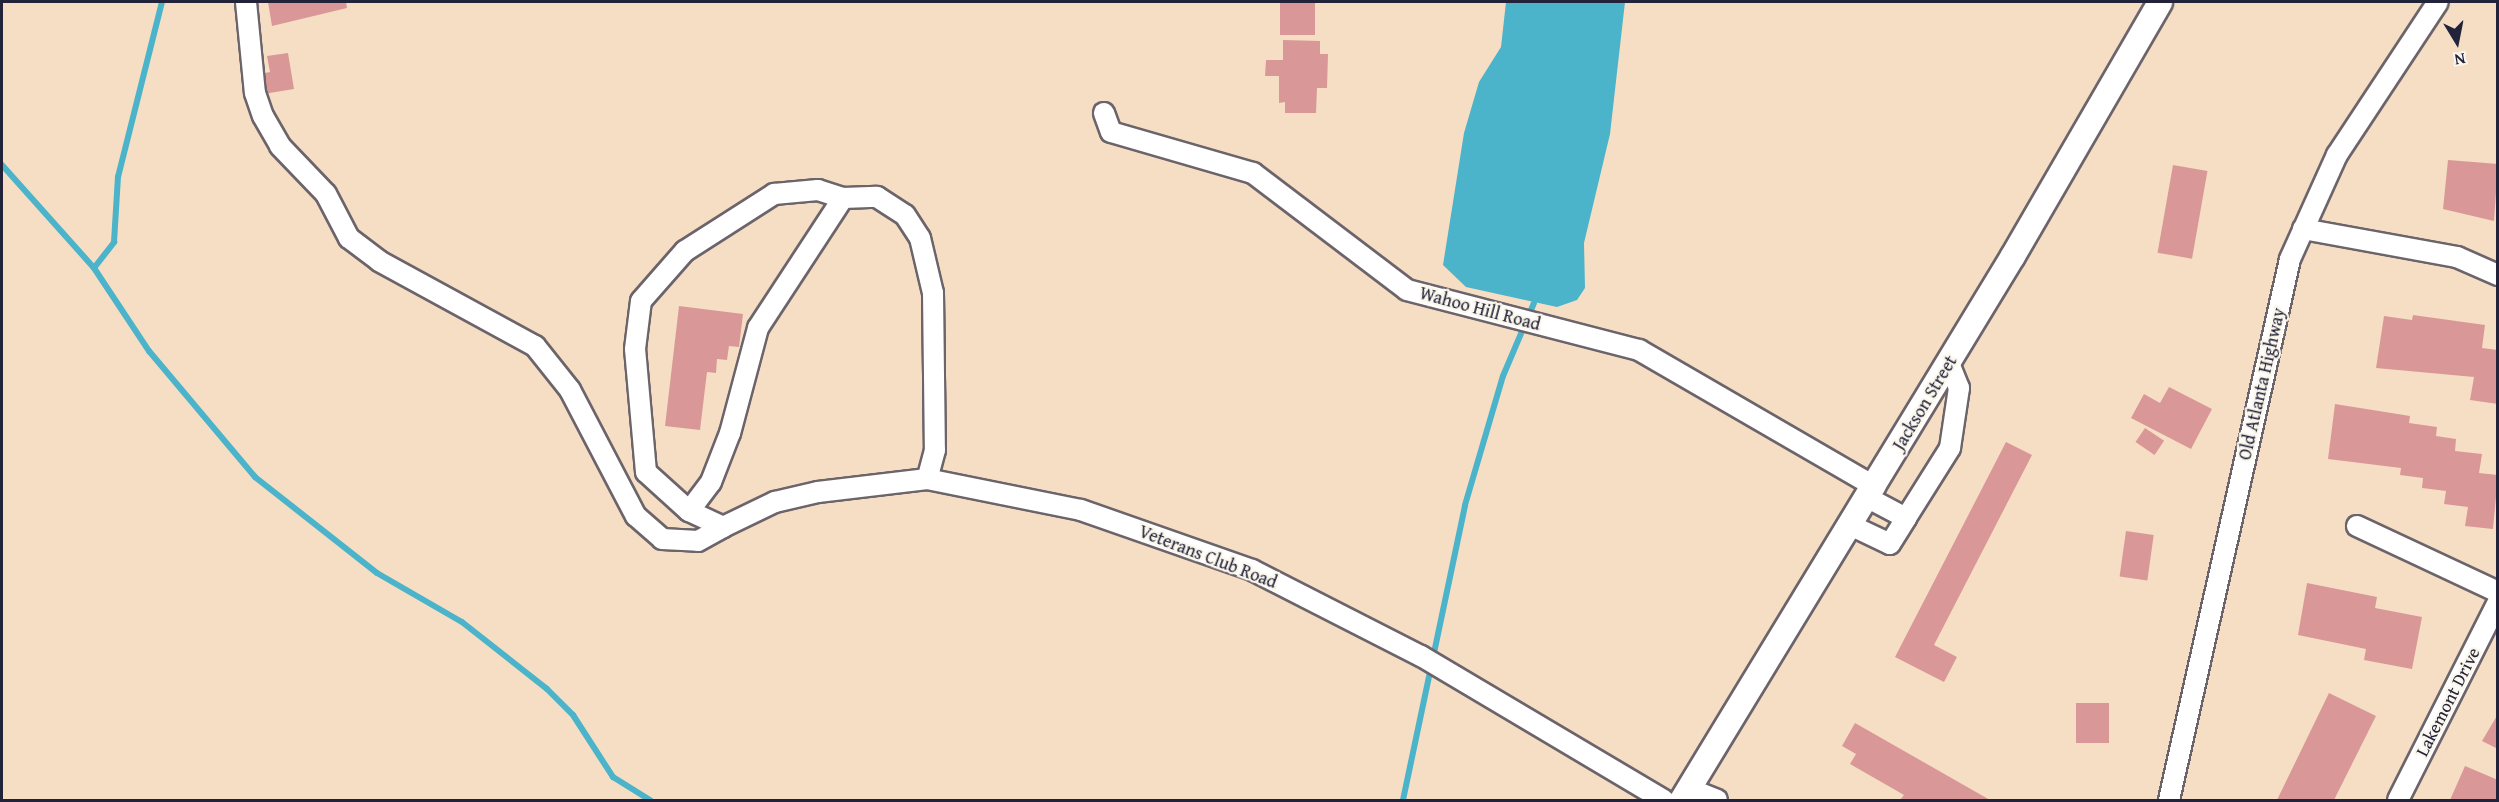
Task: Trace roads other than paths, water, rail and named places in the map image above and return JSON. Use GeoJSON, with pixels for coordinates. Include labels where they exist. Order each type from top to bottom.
{"type":"FeatureCollection","features":[{"type":"Feature","properties":{"kind":"main road","name":"Jackson Street"},"geometry":{"type":"LineString","coordinates":[[1686,795],[1949,363],[2160,2]]}},
{"type":"Feature","properties":{"kind":"street","name":"Veterans Club Road"},"geometry":{"type":"LineString","coordinates":[[246,2],[255,93],[263,116],[280,146],[326,194],[349,238],[379,261],[535,346],[570,390],[636,516],[662,539],[698,541],[775,502],[927,479],[1081,510],[1252,570],[1421,656],[1664,801]]}},
{"type":"Feature","properties":{"kind":"street","name":"Old Atlanta Highway"},"geometry":{"type":"LineString","coordinates":[[2169,801],[2288,270],[2302,229],[2337,154],[2438,2]]}},
{"type":"Feature","properties":{"kind":"street","name":"Wahoo Hill Road"},"geometry":{"type":"LineString","coordinates":[[1104,113],[1111,132],[1253,173],[1407,290],[1639,350],[1871,492]]}},
{"type":"Feature","properties":{"kind":"street"},"geometry":{"type":"LineString","coordinates":[[723,527],[668,498],[646,472],[635,349],[641,302],[685,251],[774,194],[818,190],[843,198],[877,197],[905,214],[920,238],[933,293],[934,450],[927,479]]}},
{"type":"Feature","properties":{"kind":"street"},"geometry":{"type":"LineString","coordinates":[[689,511],[711,482],[726,442],[758,328],[843,198]]}},
{"type":"Feature","properties":{"kind":"street"},"geometry":{"type":"LineString","coordinates":[[2302,229],[2457,257],[2498,274]]}},
{"type":"Feature","properties":{"kind":"street"},"geometry":{"type":"LineString","coordinates":[[1850,525],[1890,544],[1950,448],[1959,388],[1949,363]]}},
{"type":"Feature","properties":{"kind":"street"},"geometry":{"type":"LineString","coordinates":[[1871,492],[1906,518]]}},
{"type":"Feature","properties":{"kind":"street"},"geometry":{"type":"LineString","coordinates":[[2356,526],[2498,592]]}},
{"type":"Feature","properties":{"kind":"street","name":"Lakemont Drive"},"geometry":{"type":"LineString","coordinates":[[2398,801],[2498,602]]}},
{"type":"Feature","properties":{"kind":"street"},"geometry":{"type":"LineString","coordinates":[[1686,795],[1717,801]]}},
{"type":"Feature","properties":{"kind":"water"},"geometry":{"type":"Polygon","coordinates":[[[1506,2],[1625,2],[1610,134],[1584,243],[1585,288],[1577,300],[1557,307],[1466,287],[1443,265],[1464,133],[1479,82],[1501,47],[1506,2]]]}},
{"type":"Feature","properties":{"kind":"waterway"},"geometry":{"type":"LineString","coordinates":[[94,268],[114,242],[118,177],[162,2]]}},
{"type":"Feature","properties":{"kind":"waterway"},"geometry":{"type":"LineString","coordinates":[[2,165],[94,268],[149,351],[255,477],[377,573],[462,622],[547,689],[573,715],[613,777],[650,800]]}},
{"type":"Feature","properties":{"kind":"waterway"},"geometry":{"type":"LineString","coordinates":[[1403,800],[1465,505],[1503,376],[1534,303]]}}]}
